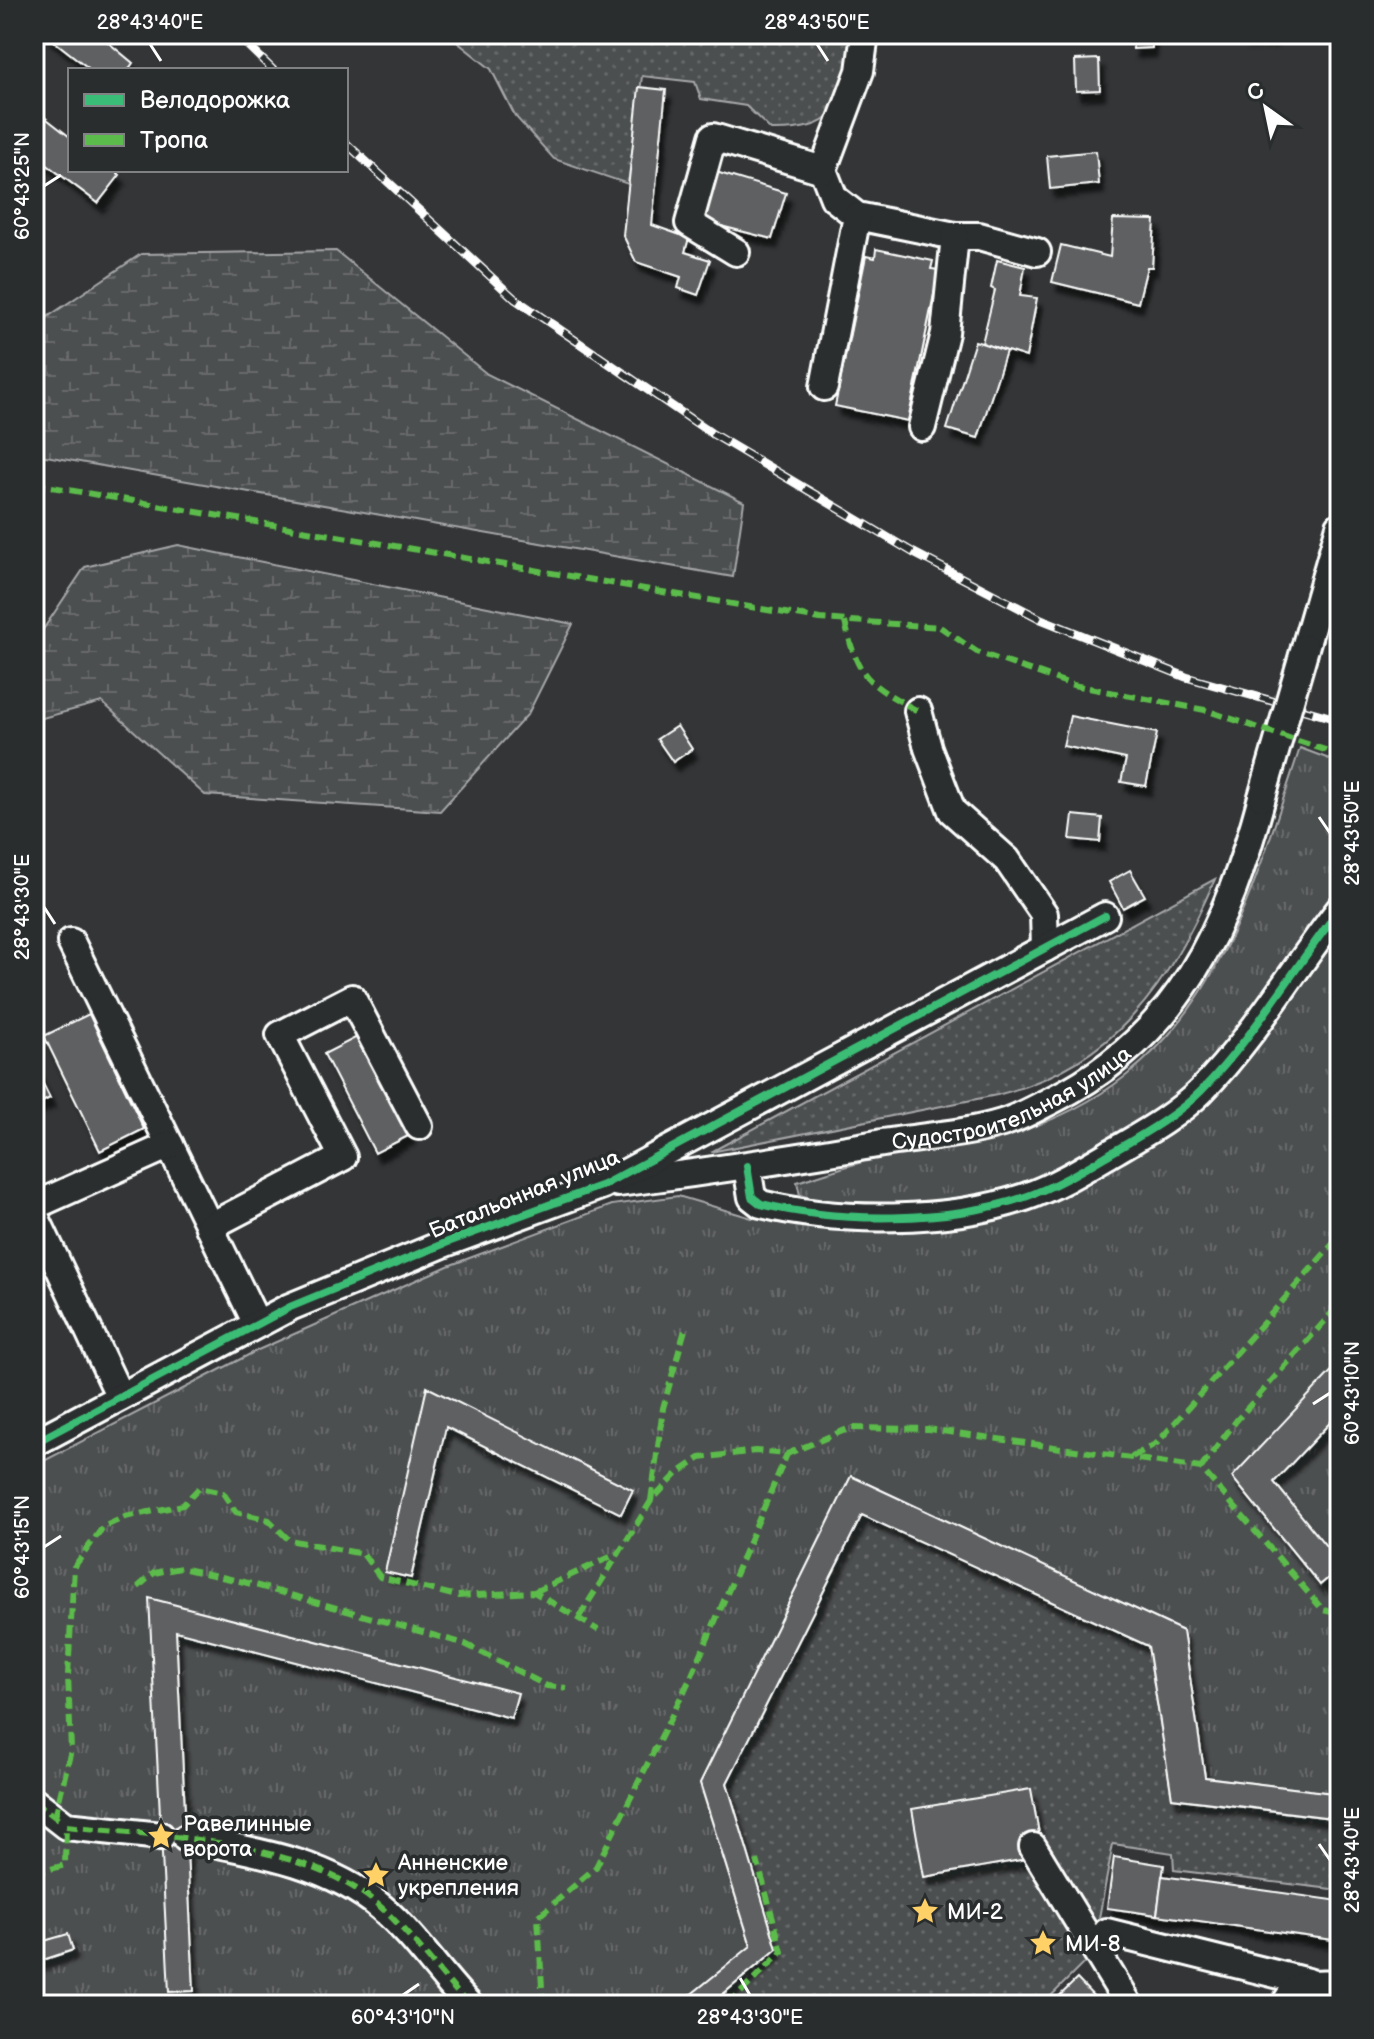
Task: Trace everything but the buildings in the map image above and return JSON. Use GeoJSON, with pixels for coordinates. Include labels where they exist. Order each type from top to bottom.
{"type":"FeatureCollection","features":[{"type":"Feature","properties":{"kind":"street"},"geometry":{"type":"LineString","coordinates":[[865,34],[860,71],[823,170],[834,198],[857,216],[955,236],[979,236],[1037,252]]}},
{"type":"Feature","properties":{"kind":"street"},"geometry":{"type":"LineString","coordinates":[[736,252],[689,223],[713,137],[823,170]]}},
{"type":"Feature","properties":{"kind":"street"},"geometry":{"type":"LineString","coordinates":[[824,387],[857,216]]}},
{"type":"Feature","properties":{"kind":"street"},"geometry":{"type":"LineString","coordinates":[[922,427],[945,333],[955,236]]}},
{"type":"Feature","properties":{"kind":"street","name":"Судостроительная улица"},"geometry":{"type":"LineString","coordinates":[[603,1185],[747,1166],[1002,1123],[1079,1087],[1112,1065],[1180,996],[1207,950],[1234,890],[1340,526]]}},
{"type":"Feature","properties":{"kind":"street"},"geometry":{"type":"LineString","coordinates":[[918,711],[928,748],[952,811],[1007,860],[1044,914],[1045,948]]}},
{"type":"Feature","properties":{"kind":"street"},"geometry":{"type":"LineString","coordinates":[[747,1166],[752,1197],[761,1204],[841,1215],[954,1211],[1013,1200],[1044,1189],[1133,1141],[1197,1095],[1237,1050],[1340,909]]}},
{"type":"Feature","properties":{"kind":"street","name":"Батальонная улица"},"geometry":{"type":"LineString","coordinates":[[34,1443],[257,1324],[448,1242],[603,1185],[1105,916]]}},
{"type":"Feature","properties":{"kind":"street"},"geometry":{"type":"LineString","coordinates":[[71,942],[257,1324]]}},
{"type":"Feature","properties":{"kind":"street"},"geometry":{"type":"LineString","coordinates":[[209,1227],[343,1157],[280,1035],[352,998],[419,1126]]}},
{"type":"Feature","properties":{"kind":"street"},"geometry":{"type":"LineString","coordinates":[[34,1206],[170,1145]]}},
{"type":"Feature","properties":{"kind":"street"},"geometry":{"type":"LineString","coordinates":[[37,1229],[120,1397]]}},
{"type":"Feature","properties":{"kind":"street"},"geometry":{"type":"LineString","coordinates":[[34,1801],[66,1826],[174,1837],[310,1867],[342,1879],[383,1909],[469,2005]]}},
{"type":"Feature","properties":{"kind":"street"},"geometry":{"type":"LineString","coordinates":[[1033,1847],[1129,2005]]}},
{"type":"Feature","properties":{"kind":"street"},"geometry":{"type":"LineString","coordinates":[[1107,1932],[1308,1982],[1340,1984]]}},
{"type":"Feature","properties":{"kind":"street"},"geometry":{"type":"LineString","coordinates":[[1285,2005],[1291,1992],[1308,1982]]}},
{"type":"Feature","properties":{"kind":"green space"},"geometry":{"type":"Polygon","coordinates":[[[447,34],[853,34],[837,106],[828,117],[796,129],[771,130],[746,106],[701,99],[695,82],[642,76],[628,184],[554,159],[515,116],[491,69],[447,34]]]}},
{"type":"Feature","properties":{"kind":"green space"},"geometry":{"type":"Polygon","coordinates":[[[336,251],[487,374],[744,502],[733,577],[34,454],[34,326],[141,254],[336,251]]]}},
{"type":"Feature","properties":{"kind":"green space"},"geometry":{"type":"Polygon","coordinates":[[[178,545],[573,624],[528,714],[440,811],[205,795],[102,702],[35,720],[34,643],[85,567],[178,545]]]}},
{"type":"Feature","properties":{"kind":"green space"},"geometry":{"type":"Polygon","coordinates":[[[1300,748],[1340,763],[1340,894],[1204,1076],[1126,1134],[1014,1191],[929,1205],[836,1205],[800,1195],[797,1182],[858,1163],[982,1142],[1015,1133],[1079,1106],[1131,1071],[1173,1029],[1207,981],[1235,928],[1300,748]]]}},
{"type":"Feature","properties":{"kind":"green space"},"geometry":{"type":"Polygon","coordinates":[[[1215,879],[1178,953],[1157,986],[1133,1016],[1074,1064],[997,1095],[711,1152],[1215,879]]]}},
{"type":"Feature","properties":{"kind":"green space"},"geometry":{"type":"Polygon","coordinates":[[[1340,921],[1340,1794],[1205,1777],[1183,1631],[851,1476],[700,1783],[751,1946],[678,2005],[34,2005],[34,1466],[258,1350],[448,1266],[612,1205],[678,1196],[752,1218],[848,1225],[894,1224],[1131,1152],[1340,921]]]}},
{"type":"Feature","properties":{"kind":"green space"},"geometry":{"type":"Polygon","coordinates":[[[862,1515],[1148,1646],[1172,1798],[1340,1819],[1340,1890],[1174,1870],[1173,1853],[1113,1844],[1092,1955],[1042,2005],[710,2005],[777,1949],[727,1783],[862,1515]]]}},
{"type":"Feature","properties":{"kind":"railway"},"geometry":{"type":"LineString","coordinates":[[236,34],[271,68]]}},
{"type":"Feature","properties":{"kind":"railway"},"geometry":{"type":"LineString","coordinates":[[348,145],[515,299],[711,433],[914,553],[1041,619],[1186,677],[1340,720]]}},
{"type":"Feature","properties":{"kind":"marked path"},"geometry":{"type":"LineString","coordinates":[[34,484],[820,619],[940,627],[977,652],[1073,685],[1205,710],[1340,755]]}},
{"type":"Feature","properties":{"kind":"marked path"},"geometry":{"type":"LineString","coordinates":[[845,622],[855,656],[868,678],[887,694],[918,711]]}},
{"type":"Feature","properties":{"kind":"marked path"},"geometry":{"type":"LineString","coordinates":[[1132,1457],[1157,1443],[1340,1236]]}},
{"type":"Feature","properties":{"kind":"marked path"},"geometry":{"type":"LineString","coordinates":[[1201,1468],[1236,1421],[1340,1304]]}},
{"type":"Feature","properties":{"kind":"marked path"},"geometry":{"type":"LineString","coordinates":[[651,1501],[663,1408],[686,1326]]}},
{"type":"Feature","properties":{"kind":"marked path"},"geometry":{"type":"LineString","coordinates":[[534,1592],[619,1553],[651,1501],[678,1473],[700,1458],[755,1451],[787,1454],[850,1428],[928,1429],[1201,1468],[1323,1610],[1340,1614]]}},
{"type":"Feature","properties":{"kind":"marked path"},"geometry":{"type":"LineString","coordinates":[[543,2005],[538,1917],[596,1867],[692,1675],[787,1454]]}},
{"type":"Feature","properties":{"kind":"marked path"},"geometry":{"type":"LineString","coordinates":[[55,1817],[71,1750],[68,1675],[74,1567],[103,1527],[125,1517],[183,1505],[199,1488],[223,1493],[236,1512],[269,1520],[289,1540],[363,1554],[380,1577],[457,1596],[534,1592],[598,1630]]}},
{"type":"Feature","properties":{"kind":"marked path"},"geometry":{"type":"LineString","coordinates":[[579,1617],[619,1553]]}},
{"type":"Feature","properties":{"kind":"marked path"},"geometry":{"type":"LineString","coordinates":[[138,1587],[154,1573],[181,1568],[244,1582],[465,1644],[547,1686],[566,1688]]}},
{"type":"Feature","properties":{"kind":"marked path"},"geometry":{"type":"LineString","coordinates":[[34,1801],[59,1820]]}},
{"type":"Feature","properties":{"kind":"marked path"},"geometry":{"type":"LineString","coordinates":[[66,1826],[234,1846],[317,1869],[353,1887],[384,1910],[469,2005]]}},
{"type":"Feature","properties":{"kind":"marked path"},"geometry":{"type":"LineString","coordinates":[[34,1874],[65,1865],[66,1826]]}},
{"type":"Feature","properties":{"kind":"marked path"},"geometry":{"type":"LineString","coordinates":[[728,2005],[782,1952],[757,1860]]}},
{"type":"Feature","properties":{"kind":"cycle path"},"geometry":{"type":"LineString","coordinates":[[747,1166],[752,1197],[761,1204],[824,1215],[928,1216],[995,1206],[1037,1193],[1149,1130],[1201,1091],[1256,1026],[1340,909]]}},
{"type":"Feature","properties":{"kind":"cycle path"},"geometry":{"type":"LineString","coordinates":[[34,1443],[290,1307],[448,1242],[603,1185],[1105,916]]}},
{"type":"Feature","properties":{"kind":"place","name":"Равелинные ворота"},"geometry":{"type":"Point","coordinates":[161,1836]}},
{"type":"Feature","properties":{"kind":"place","name":"Анненские укрепления"},"geometry":{"type":"Point","coordinates":[376,1875]}},
{"type":"Feature","properties":{"kind":"place","name":"МИ-2"},"geometry":{"type":"Point","coordinates":[925,1911]}},
{"type":"Feature","properties":{"kind":"place","name":"МИ-8"},"geometry":{"type":"Point","coordinates":[1043,1943]}}]}
